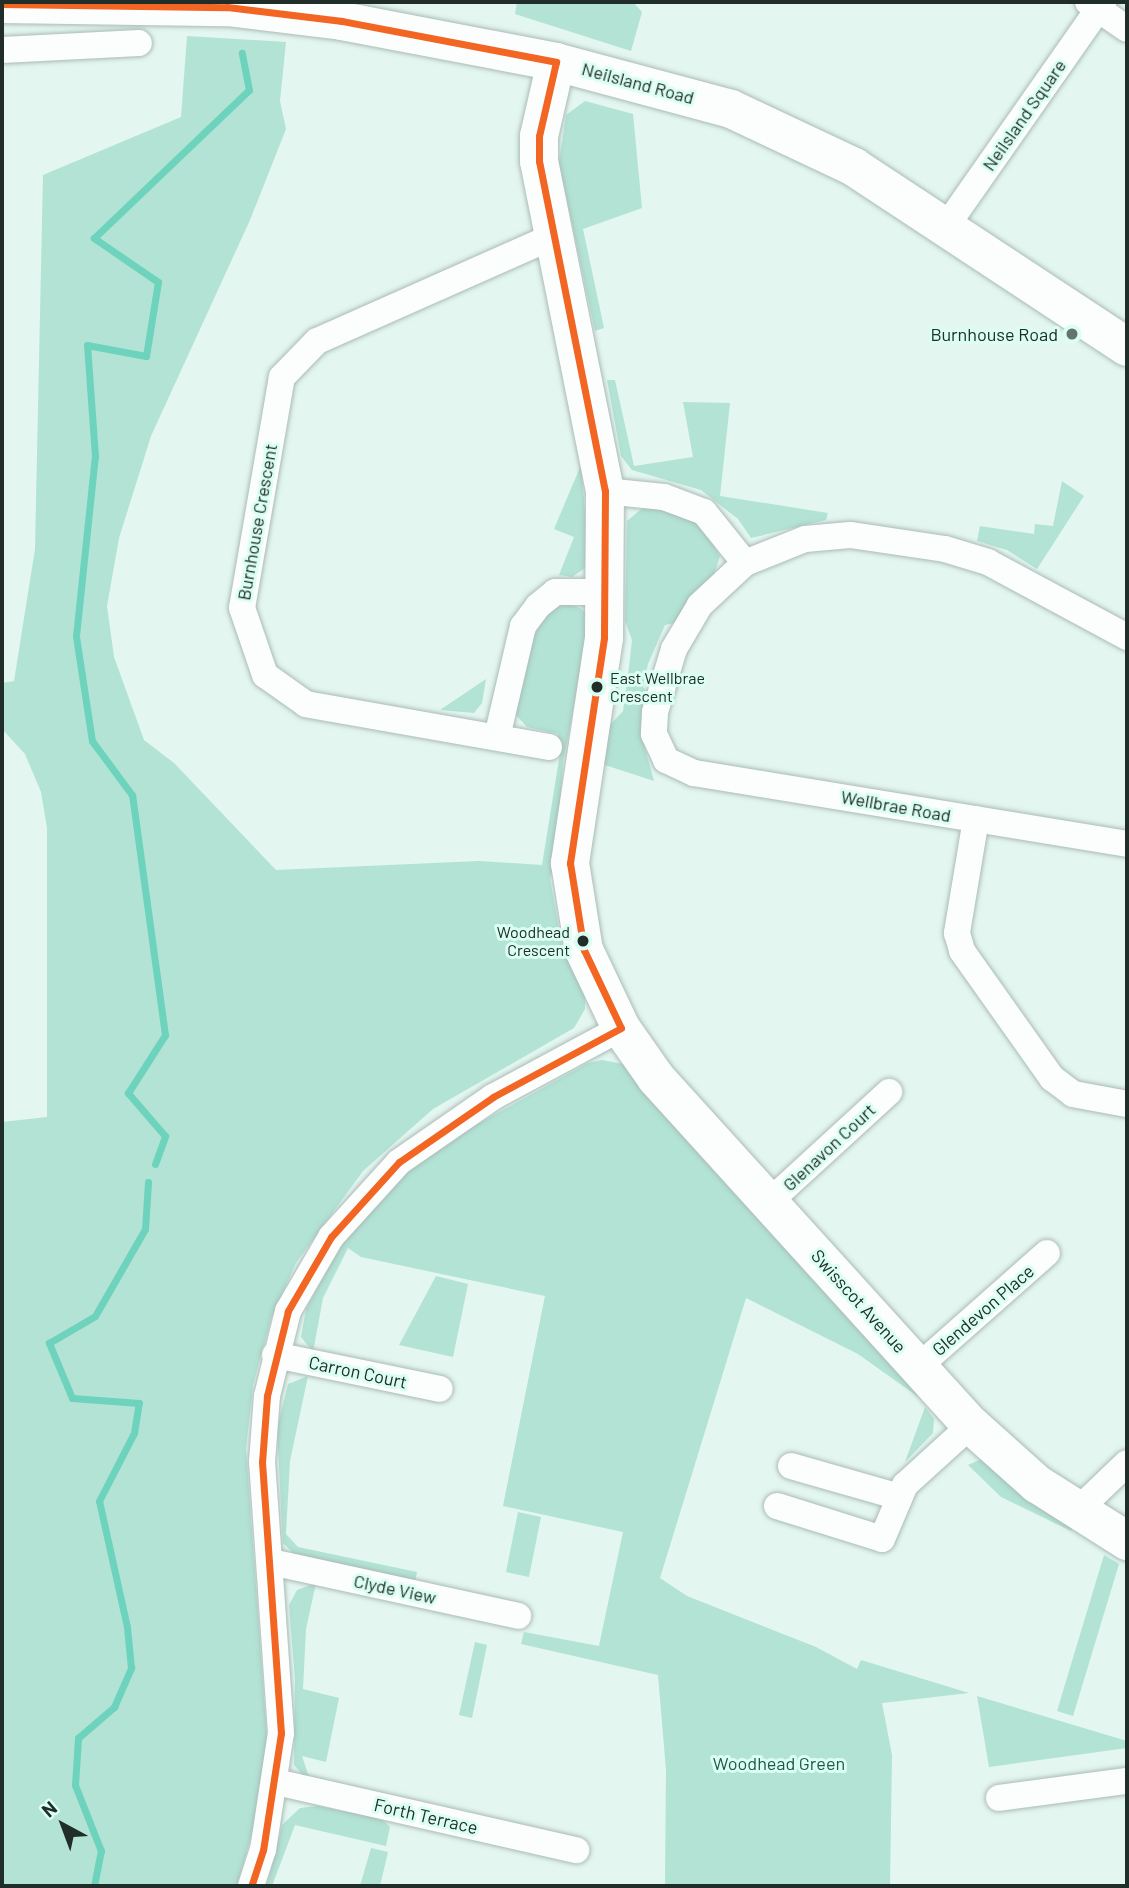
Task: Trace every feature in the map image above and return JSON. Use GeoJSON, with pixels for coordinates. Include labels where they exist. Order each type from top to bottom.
{"type":"FeatureCollection","features":[{"type":"Feature","properties":{"kind":"street","name":"Neilsland Road"},"geometry":{"type":"LineString","coordinates":[[2,4],[227,7],[444,37],[556,62],[731,109],[787,132],[854,167],[1127,347]]}},
{"type":"Feature","properties":{"kind":"street"},"geometry":{"type":"LineString","coordinates":[[1096,4],[1127,29]]}},
{"type":"Feature","properties":{"kind":"street","name":"Neilsland Square"},"geometry":{"type":"LineString","coordinates":[[946,228],[1096,4]]}},
{"type":"Feature","properties":{"kind":"street"},"geometry":{"type":"LineString","coordinates":[[2,50],[138,43]]}},
{"type":"Feature","properties":{"kind":"street"},"geometry":{"type":"LineString","coordinates":[[251,1886],[276,1782],[280,1677],[262,1462],[275,1355],[288,1311],[306,1278],[350,1212],[380,1179],[427,1139],[493,1097],[621,1028],[584,950],[570,863],[604,638],[606,491],[552,237],[539,136],[556,62]]}},
{"type":"Feature","properties":{"kind":"street","name":"Burnhouse Crescent"},"geometry":{"type":"LineString","coordinates":[[550,747],[306,704],[265,674],[242,608],[282,377],[317,341],[552,237]]}},
{"type":"Feature","properties":{"kind":"street"},"geometry":{"type":"LineString","coordinates":[[606,491],[664,497],[705,512],[745,563],[805,539],[850,535],[945,549],[1028,581],[1127,637]]}},
{"type":"Feature","properties":{"kind":"street","name":"Wellbrae Road"},"geometry":{"type":"LineString","coordinates":[[745,563],[700,605],[674,649],[655,712],[654,734],[666,760],[694,773],[1127,844]]}},
{"type":"Feature","properties":{"kind":"street"},"geometry":{"type":"LineString","coordinates":[[497,737],[523,626],[538,606],[555,592],[606,592]]}},
{"type":"Feature","properties":{"kind":"street"},"geometry":{"type":"LineString","coordinates":[[976,820],[957,933],[962,951],[1052,1078],[1073,1094],[1127,1104]]}},
{"type":"Feature","properties":{"kind":"street","name":"Swisscot Avenue"},"geometry":{"type":"LineString","coordinates":[[621,1028],[694,1124],[769,1202],[971,1425],[1037,1484],[1127,1541]]}},
{"type":"Feature","properties":{"kind":"street","name":"Glenavon Court"},"geometry":{"type":"LineString","coordinates":[[769,1202],[889,1092]]}},
{"type":"Feature","properties":{"kind":"street","name":"Glendevon Place"},"geometry":{"type":"LineString","coordinates":[[918,1367],[1047,1253]]}},
{"type":"Feature","properties":{"kind":"street","name":"Carron Court"},"geometry":{"type":"LineString","coordinates":[[275,1355],[440,1389]]}},
{"type":"Feature","properties":{"kind":"street"},"geometry":{"type":"LineString","coordinates":[[777,1506],[882,1539],[905,1485],[971,1425]]}},
{"type":"Feature","properties":{"kind":"street"},"geometry":{"type":"LineString","coordinates":[[1077,1511],[1127,1463]]}},
{"type":"Feature","properties":{"kind":"street"},"geometry":{"type":"LineString","coordinates":[[790,1466],[899,1497]]}},
{"type":"Feature","properties":{"kind":"street","name":"Clyde View"},"geometry":{"type":"LineString","coordinates":[[271,1562],[518,1616]]}},
{"type":"Feature","properties":{"kind":"street"},"geometry":{"type":"LineString","coordinates":[[999,1798],[1127,1781]]}},
{"type":"Feature","properties":{"kind":"street","name":"Forth Terrace"},"geometry":{"type":"LineString","coordinates":[[276,1782],[576,1850]]}},
{"type":"Feature","properties":{"kind":"green space"},"geometry":{"type":"Polygon","coordinates":[[[517,2],[633,2],[642,12],[631,51],[515,14],[517,2]]]}},
{"type":"Feature","properties":{"kind":"green space"},"geometry":{"type":"Polygon","coordinates":[[[187,36],[286,42],[280,101],[286,129],[250,220],[151,436],[119,538],[107,606],[114,657],[144,740],[174,763],[276,870],[479,861],[542,865],[560,753],[556,751],[558,734],[527,727],[514,713],[527,650],[545,614],[567,603],[580,608],[587,614],[584,655],[563,762],[556,858],[550,879],[563,951],[585,994],[585,1009],[574,1028],[433,1109],[363,1171],[296,1263],[271,1319],[253,1385],[246,1449],[267,1739],[261,1801],[237,1886],[2,1886],[2,1122],[47,1117],[47,828],[41,792],[25,754],[2,729],[2,683],[14,681],[35,549],[43,175],[181,117],[187,36]]]}},
{"type":"Feature","properties":{"kind":"green space"},"geometry":{"type":"Polygon","coordinates":[[[585,101],[633,114],[642,208],[583,229],[604,328],[595,331],[559,163],[566,115],[585,101]]]}},
{"type":"Feature","properties":{"kind":"green space"},"geometry":{"type":"Polygon","coordinates":[[[607,380],[615,380],[634,466],[693,457],[683,402],[730,403],[720,496],[828,513],[826,520],[751,538],[738,519],[701,490],[632,470],[621,456],[607,380]]]}},
{"type":"Feature","properties":{"kind":"green space"},"geometry":{"type":"Polygon","coordinates":[[[581,465],[589,559],[588,566],[572,577],[559,575],[574,537],[554,529],[581,465]]]}},
{"type":"Feature","properties":{"kind":"green space"},"geometry":{"type":"Polygon","coordinates":[[[1062,481],[1084,496],[1037,569],[1007,550],[977,541],[980,526],[1034,534],[1035,524],[1053,526],[1062,481]]]}},
{"type":"Feature","properties":{"kind":"green space"},"geometry":{"type":"Polygon","coordinates":[[[645,506],[677,510],[701,525],[720,556],[714,575],[675,623],[665,625],[648,664],[643,687],[650,695],[642,737],[654,781],[602,764],[610,725],[623,711],[632,640],[625,621],[627,521],[645,506]]]}},
{"type":"Feature","properties":{"kind":"green space"},"geometry":{"type":"Polygon","coordinates":[[[486,679],[482,703],[474,713],[440,710],[486,679]]]}},
{"type":"Feature","properties":{"kind":"green space","name":"Woodhead Green"},"geometry":{"type":"Polygon","coordinates":[[[602,1060],[623,1064],[924,1401],[858,1354],[746,1298],[660,1578],[687,1596],[816,1647],[857,1669],[861,1660],[969,1693],[882,1703],[892,1755],[890,1886],[665,1886],[666,1770],[658,1675],[521,1644],[524,1632],[599,1646],[623,1532],[503,1506],[545,1296],[361,1257],[348,1248],[323,1298],[313,1352],[301,1337],[306,1309],[341,1244],[375,1202],[419,1161],[465,1131],[588,1063],[602,1060]]]}},
{"type":"Feature","properties":{"kind":"green space"},"geometry":{"type":"Polygon","coordinates":[[[436,1276],[468,1284],[453,1357],[399,1345],[436,1276]]]}},
{"type":"Feature","properties":{"kind":"green space"},"geometry":{"type":"Polygon","coordinates":[[[308,1376],[290,1461],[286,1534],[298,1547],[417,1572],[415,1582],[296,1556],[283,1543],[277,1429],[288,1384],[308,1376]]]}},
{"type":"Feature","properties":{"kind":"green space"},"geometry":{"type":"Polygon","coordinates":[[[925,1407],[934,1419],[933,1433],[905,1462],[925,1407]]]}},
{"type":"Feature","properties":{"kind":"green space"},"geometry":{"type":"Polygon","coordinates":[[[984,1458],[1073,1527],[1071,1531],[1001,1497],[968,1465],[984,1458]]]}},
{"type":"Feature","properties":{"kind":"green space"},"geometry":{"type":"Polygon","coordinates":[[[518,1512],[541,1517],[529,1577],[506,1572],[518,1512]]]}},
{"type":"Feature","properties":{"kind":"green space"},"geometry":{"type":"Polygon","coordinates":[[[1104,1555],[1119,1564],[1073,1716],[1057,1711],[1104,1555]]]}},
{"type":"Feature","properties":{"kind":"green space"},"geometry":{"type":"Polygon","coordinates":[[[316,1583],[306,1629],[303,1689],[339,1698],[326,1762],[302,1756],[312,1786],[294,1765],[295,1679],[289,1605],[297,1590],[316,1583]]]}},
{"type":"Feature","properties":{"kind":"green space"},"geometry":{"type":"Polygon","coordinates":[[[475,1642],[487,1645],[472,1718],[459,1715],[475,1642]]]}},
{"type":"Feature","properties":{"kind":"green space"},"geometry":{"type":"Polygon","coordinates":[[[977,1696],[1127,1741],[1127,1748],[989,1767],[977,1696]]]}},
{"type":"Feature","properties":{"kind":"green space"},"geometry":{"type":"Polygon","coordinates":[[[318,1806],[382,1819],[390,1827],[386,1846],[295,1825],[272,1886],[267,1886],[282,1825],[300,1808],[318,1806]]]}},
{"type":"Feature","properties":{"kind":"green space"},"geometry":{"type":"Polygon","coordinates":[[[371,1848],[388,1852],[380,1886],[360,1886],[371,1848]]]}},
{"type":"Feature","properties":{"kind":"waterway"},"geometry":{"type":"LineString","coordinates":[[155,1164],[165,1136],[128,1093],[165,1035],[132,795],[92,741],[76,636],[95,456],[87,345],[146,356],[158,282],[94,238],[249,90],[242,53]]}},
{"type":"Feature","properties":{"kind":"waterway"},"geometry":{"type":"LineString","coordinates":[[94,1886],[101,1851],[75,1785],[78,1738],[114,1707],[131,1668],[127,1627],[99,1501],[134,1433],[139,1403],[72,1398],[49,1343],[95,1316],[145,1229],[148,1182]]}},
{"type":"Feature","properties":{"kind":"transit line"},"geometry":{"type":"LineString","coordinates":[[2,4],[227,7],[342,21],[556,62],[539,136],[539,161],[605,491],[604,638],[570,863],[584,950],[621,1028],[493,1097],[399,1162],[331,1237],[288,1311],[267,1396],[262,1462],[281,1733],[263,1850],[251,1886]]}},
{"type":"Feature","properties":{"kind":"place","name":"Burnhouse Road"},"geometry":{"type":"Point","coordinates":[1072,334]}},
{"type":"Feature","properties":{"kind":"place","name":"East Wellbrae Crescent"},"geometry":{"type":"Point","coordinates":[597,687]}},
{"type":"Feature","properties":{"kind":"place","name":"Woodhead Crescent"},"geometry":{"type":"Point","coordinates":[583,941]}}]}
